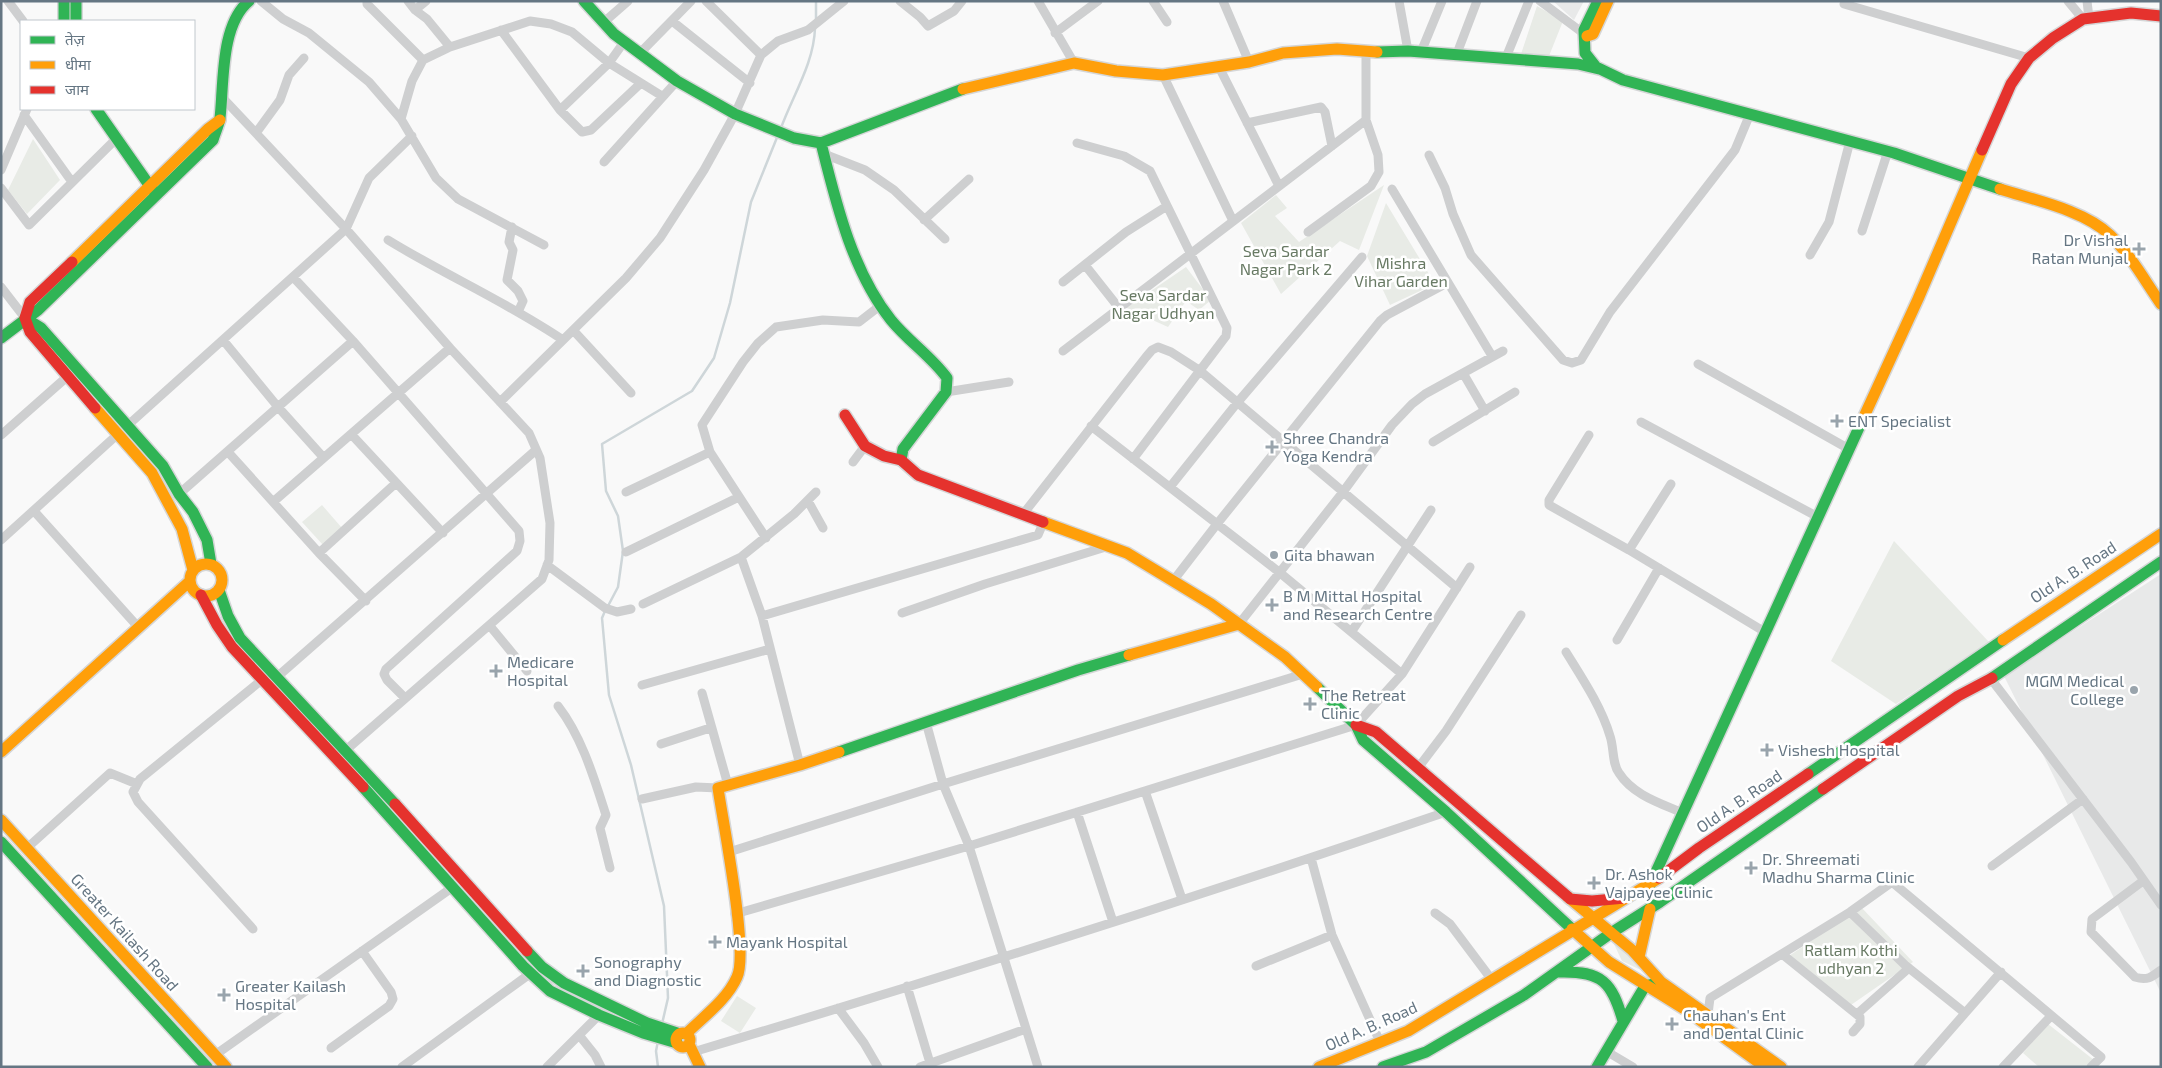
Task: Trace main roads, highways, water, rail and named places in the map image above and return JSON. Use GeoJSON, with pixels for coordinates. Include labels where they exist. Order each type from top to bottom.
{"type":"FeatureCollection","features":[{"type":"Feature","properties":{"kind":"waterway"},"geometry":{"type":"LineString","coordinates":[[816,1],[816,20]]}},
{"type":"Feature","properties":{"kind":"waterway"},"geometry":{"type":"LineString","coordinates":[[781,128],[807,66],[814,41],[815,28]]}},
{"type":"Feature","properties":{"kind":"waterway"},"geometry":{"type":"LineString","coordinates":[[608,606],[618,587],[623,551],[618,516],[606,491],[602,444],[692,391],[714,358],[730,303],[751,202],[778,135]]}},
{"type":"Feature","properties":{"kind":"waterway"},"geometry":{"type":"LineString","coordinates":[[605,611],[602,618],[609,695],[631,765],[664,906],[668,998],[662,1024]]}},
{"type":"Feature","properties":{"kind":"waterway"},"geometry":{"type":"LineString","coordinates":[[658,1041],[656,1051],[658,1067]]}},
{"type":"Feature","properties":{"kind":"place","name":"Dr Vishal Ratan Munjal"},"geometry":{"type":"Point","coordinates":[2139,249]}},
{"type":"Feature","properties":{"kind":"place","name":"ENT Specialist"},"geometry":{"type":"Point","coordinates":[1837,421]}},
{"type":"Feature","properties":{"kind":"place","name":"Shree Chandra Yoga Kendra"},"geometry":{"type":"Point","coordinates":[1272,447]}},
{"type":"Feature","properties":{"kind":"place","name":"Gita bhawan"},"geometry":{"type":"Point","coordinates":[1274,555]}},
{"type":"Feature","properties":{"kind":"place","name":"B M Mittal Hospital and Research Centre"},"geometry":{"type":"Point","coordinates":[1272,605]}},
{"type":"Feature","properties":{"kind":"place","name":"Medicare Hospital"},"geometry":{"type":"Point","coordinates":[496,671]}},
{"type":"Feature","properties":{"kind":"place","name":"MGM Medical College"},"geometry":{"type":"Point","coordinates":[2134,690]}},
{"type":"Feature","properties":{"kind":"place","name":"The Retreat Clinic"},"geometry":{"type":"Point","coordinates":[1310,704]}},
{"type":"Feature","properties":{"kind":"place","name":"Vishesh Hospital"},"geometry":{"type":"Point","coordinates":[1767,750]}},
{"type":"Feature","properties":{"kind":"place","name":"Dr. Shreemati Madhu Sharma Clinic"},"geometry":{"type":"Point","coordinates":[1751,868]}},
{"type":"Feature","properties":{"kind":"place","name":"Dr. Ashok Vajpayee Clinic"},"geometry":{"type":"Point","coordinates":[1594,883]}},
{"type":"Feature","properties":{"kind":"place","name":"Mayank Hospital"},"geometry":{"type":"Point","coordinates":[715,942]}},
{"type":"Feature","properties":{"kind":"place","name":"Sonography and Diagnostic"},"geometry":{"type":"Point","coordinates":[583,971]}},
{"type":"Feature","properties":{"kind":"place","name":"Greater Kailash Hospital"},"geometry":{"type":"Point","coordinates":[224,995]}},
{"type":"Feature","properties":{"kind":"place","name":"Chauhan's Ent and Dental Clinic"},"geometry":{"type":"Point","coordinates":[1672,1024]}},
{"type":"Feature","properties":{"kind":"park label","name":"Seva Sardar Nagar Park 2"},"geometry":{"type":"Point","coordinates":[1286,260]}},
{"type":"Feature","properties":{"kind":"park label","name":"Mishra Vihar Garden"},"geometry":{"type":"Point","coordinates":[1401,272]}},
{"type":"Feature","properties":{"kind":"park label","name":"Seva Sardar Nagar Udhyan"},"geometry":{"type":"Point","coordinates":[1163,304]}},
{"type":"Feature","properties":{"kind":"park label","name":"Ratlam Kothi udhyan 2"},"geometry":{"type":"Point","coordinates":[1851,959]}}]}
